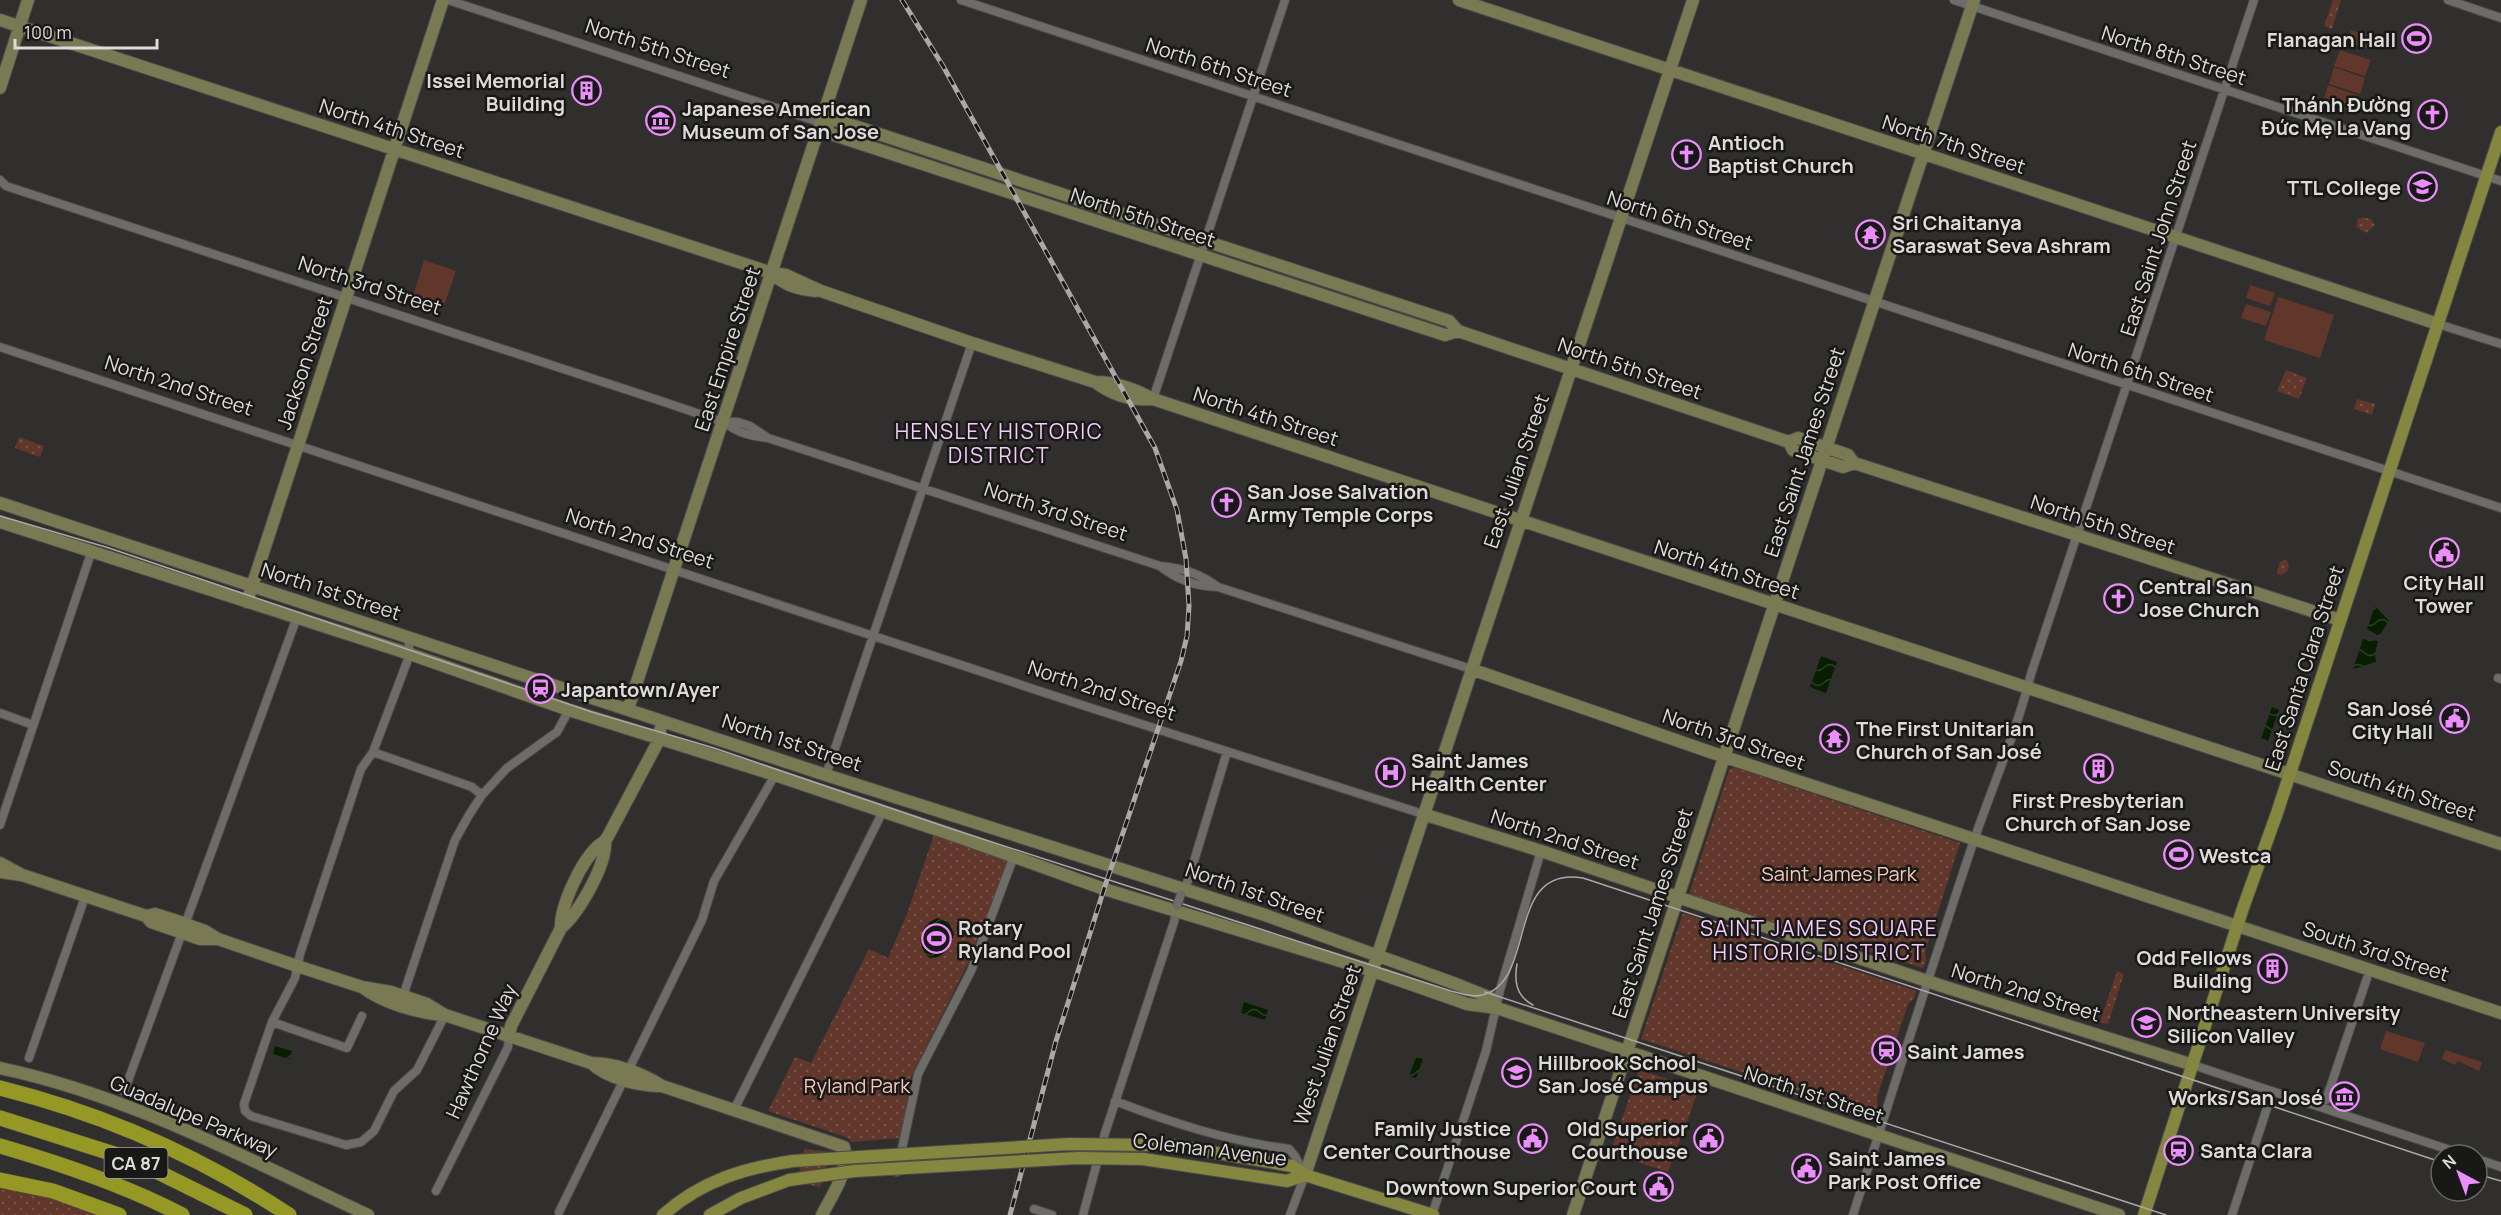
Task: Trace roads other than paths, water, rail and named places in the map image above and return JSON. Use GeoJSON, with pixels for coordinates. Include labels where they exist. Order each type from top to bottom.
{"type":"FeatureCollection","features":[{"type":"Feature","properties":{"kind":"highway"},"geometry":{"type":"LineString","coordinates":[[0,1088],[57,1103],[156,1140],[205,1164],[289,1215]]}},
{"type":"Feature","properties":{"kind":"highway","name":"CA 87"},"geometry":{"type":"LineString","coordinates":[[0,1118],[125,1158],[245,1215]]}},
{"type":"Feature","properties":{"kind":"highway","name":"CA 87"},"geometry":{"type":"LineString","coordinates":[[0,1146],[73,1169],[182,1215]]}},
{"type":"Feature","properties":{"kind":"highway"},"geometry":{"type":"LineString","coordinates":[[0,1180],[53,1191],[119,1215]]}},
{"type":"Feature","properties":{"kind":"main road","name":"East Santa Clara Street"},"geometry":{"type":"LineString","coordinates":[[2144,1215],[2501,132]]}},
{"type":"Feature","properties":{"kind":"main road","name":"Coleman Avenue"},"geometry":{"type":"LineString","coordinates":[[663,1215],[682,1200],[722,1178],[741,1171],[793,1161],[1069,1144],[1171,1145],[1292,1166],[1305,1175]]}},
{"type":"Feature","properties":{"kind":"main road","name":"Coleman Avenue"},"geometry":{"type":"LineString","coordinates":[[710,1215],[741,1198],[789,1180],[855,1171],[1088,1158],[1143,1159],[1180,1163],[1287,1181],[1305,1175]]}},
{"type":"Feature","properties":{"kind":"main road"},"geometry":{"type":"LineString","coordinates":[[1305,1175],[1432,1215]]}},
{"type":"Feature","properties":{"kind":"street"},"geometry":{"type":"LineString","coordinates":[[0,88],[28,0]]}},
{"type":"Feature","properties":{"kind":"street","name":"Jackson Street"},"geometry":{"type":"LineString","coordinates":[[247,602],[443,0]]}},
{"type":"Feature","properties":{"kind":"street","name":"North 5th Street"},"geometry":{"type":"LineString","coordinates":[[448,0],[822,123],[836,120],[1449,321],[1458,331],[1789,442],[1793,450],[1824,454],[1843,467],[1854,464],[2340,620]]}},
{"type":"Feature","properties":{"kind":"street","name":"East Empire Street"},"geometry":{"type":"LineString","coordinates":[[628,709],[861,0]]}},
{"type":"Feature","properties":{"kind":"street","name":"North 6th Street"},"geometry":{"type":"LineString","coordinates":[[960,0],[2501,508]]}},
{"type":"Feature","properties":{"kind":"street"},"geometry":{"type":"LineString","coordinates":[[1153,399],[1198,255],[1285,0]]}},
{"type":"Feature","properties":{"kind":"street","name":"North 7th Street"},"geometry":{"type":"LineString","coordinates":[[1459,0],[2438,324]]}},
{"type":"Feature","properties":{"kind":"street","name":"East Julian Street"},"geometry":{"type":"LineString","coordinates":[[1378,956],[1693,0]]}},
{"type":"Feature","properties":{"kind":"street","name":"North 8th Street"},"geometry":{"type":"LineString","coordinates":[[1954,0],[1973,3],[2501,182]]}},
{"type":"Feature","properties":{"kind":"street","name":"East Saint John Street"},"geometry":{"type":"LineString","coordinates":[[1853,1215],[1974,838],[1993,783],[2010,745],[2254,0]]}},
{"type":"Feature","properties":{"kind":"street"},"geometry":{"type":"LineString","coordinates":[[2448,0],[2501,18]]}},
{"type":"Feature","properties":{"kind":"street","name":"East Saint James Street"},"geometry":{"type":"LineString","coordinates":[[1573,1215],[1973,3]]}},
{"type":"Feature","properties":{"kind":"street","name":"North 4th Street"},"geometry":{"type":"LineString","coordinates":[[0,20],[772,273],[795,278],[821,291],[972,343],[1095,381],[1109,382],[1139,391],[1153,399],[2290,774]]}},
{"type":"Feature","properties":{"kind":"street","name":"North 5th Street"},"geometry":{"type":"LineString","coordinates":[[822,123],[831,134],[1198,255],[1445,335],[1458,331]]}},
{"type":"Feature","properties":{"kind":"street","name":"North 3rd Street"},"geometry":{"type":"LineString","coordinates":[[2,184],[723,422],[738,422],[750,426],[768,438],[1160,566],[1174,577],[1188,583],[1218,587],[1472,669],[1724,756],[2238,926]]}},
{"type":"Feature","properties":{"kind":"street"},"geometry":{"type":"LineString","coordinates":[[2438,324],[2501,344]]}},
{"type":"Feature","properties":{"kind":"street"},"geometry":{"type":"LineString","coordinates":[[826,775],[972,343]]}},
{"type":"Feature","properties":{"kind":"street","name":"North 2nd Street"},"geometry":{"type":"LineString","coordinates":[[0,347],[1227,752],[1541,851],[1927,981],[2193,1065]]}},
{"type":"Feature","properties":{"kind":"street","name":"North 1st Street"},"geometry":{"type":"LineString","coordinates":[[0,503],[1378,956],[1491,998],[1497,1008]]}},
{"type":"Feature","properties":{"kind":"street","name":"North 1st Street"},"geometry":{"type":"LineString","coordinates":[[0,522],[410,654],[568,710],[776,775],[1104,889],[1176,909],[1373,971],[1467,1004],[1497,1008],[2120,1215]]}},
{"type":"Feature","properties":{"kind":"street"},"geometry":{"type":"LineString","coordinates":[[0,825],[92,550]]}},
{"type":"Feature","properties":{"kind":"street"},"geometry":{"type":"LineString","coordinates":[[124,1092],[297,617]]}},
{"type":"Feature","properties":{"kind":"street"},"geometry":{"type":"LineString","coordinates":[[408,637],[410,654],[373,752],[361,769],[295,978],[272,1022],[244,1104],[245,1111],[251,1116],[345,1145],[362,1142],[374,1131],[394,1092],[417,1070],[445,1015]]}},
{"type":"Feature","properties":{"kind":"street"},"geometry":{"type":"LineString","coordinates":[[404,1001],[455,840],[482,795],[507,768],[557,732],[568,710]]}},
{"type":"Feature","properties":{"kind":"street"},"geometry":{"type":"LineString","coordinates":[[0,713],[33,725]]}},
{"type":"Feature","properties":{"kind":"street"},"geometry":{"type":"LineString","coordinates":[[656,718],[660,738]]}},
{"type":"Feature","properties":{"kind":"street","name":"Hawthorne Way"},"geometry":{"type":"LineString","coordinates":[[436,1191],[508,1047],[512,1026],[561,928],[569,921],[585,897],[606,852],[605,841],[660,738]]}},
{"type":"Feature","properties":{"kind":"street"},"geometry":{"type":"LineString","coordinates":[[373,752],[472,787],[482,795]]}},
{"type":"Feature","properties":{"kind":"street"},"geometry":{"type":"LineString","coordinates":[[1083,1215],[1115,1101],[1227,752]]}},
{"type":"Feature","properties":{"kind":"street","name":"South 4th Street"},"geometry":{"type":"LineString","coordinates":[[2290,774],[2501,844]]}},
{"type":"Feature","properties":{"kind":"street"},"geometry":{"type":"LineString","coordinates":[[559,1212],[702,920],[714,881],[776,775]]}},
{"type":"Feature","properties":{"kind":"street"},"geometry":{"type":"LineString","coordinates":[[734,1110],[882,811]]}},
{"type":"Feature","properties":{"kind":"street"},"geometry":{"type":"LineString","coordinates":[[1432,1215],[1486,1051],[1541,851]]}},
{"type":"Feature","properties":{"kind":"street"},"geometry":{"type":"LineString","coordinates":[[897,1172],[918,1074],[971,971],[1014,856]]}},
{"type":"Feature","properties":{"kind":"street"},"geometry":{"type":"LineString","coordinates":[[0,863],[22,875],[85,897],[146,916],[155,914],[183,928],[362,987],[379,988],[404,1001],[427,1004],[445,1015],[591,1063],[603,1063],[627,1075],[651,1079],[662,1086],[844,1147],[846,1156],[840,1181],[822,1215]]}},
{"type":"Feature","properties":{"kind":"street"},"geometry":{"type":"LineString","coordinates":[[0,872],[22,875]]}},
{"type":"Feature","properties":{"kind":"street"},"geometry":{"type":"LineString","coordinates":[[29,1058],[85,897]]}},
{"type":"Feature","properties":{"kind":"street","name":"South 3rd Street"},"geometry":{"type":"LineString","coordinates":[[2238,926],[2501,1013]]}},
{"type":"Feature","properties":{"kind":"street","name":"West Julian Street"},"geometry":{"type":"LineString","coordinates":[[1290,1215],[1378,956]]}},
{"type":"Feature","properties":{"kind":"street"},"geometry":{"type":"LineString","coordinates":[[2326,1100],[2367,978]]}},
{"type":"Feature","properties":{"kind":"street"},"geometry":{"type":"LineString","coordinates":[[272,1022],[348,1048],[362,1016]]}},
{"type":"Feature","properties":{"kind":"street"},"geometry":{"type":"LineString","coordinates":[[2193,1065],[2429,1143]]}},
{"type":"Feature","properties":{"kind":"street","name":"Guadalupe Parkway"},"geometry":{"type":"LineString","coordinates":[[0,1068],[126,1106],[224,1148],[368,1215]]}},
{"type":"Feature","properties":{"kind":"street"},"geometry":{"type":"LineString","coordinates":[[1115,1101],[1174,1124],[1223,1137],[1289,1149],[1305,1175]]}},
{"type":"Feature","properties":{"kind":"street"},"geometry":{"type":"LineString","coordinates":[[2232,1215],[2269,1102]]}},
{"type":"Feature","properties":{"kind":"street"},"geometry":{"type":"LineString","coordinates":[[846,1156],[901,1154]]}},
{"type":"Feature","properties":{"kind":"street"},"geometry":{"type":"LineString","coordinates":[[1034,1209],[1052,1215]]}},
{"type":"Feature","properties":{"kind":"water"},"geometry":{"type":"Polygon","coordinates":[[[2375,606],[2389,621],[2379,636],[2367,629],[2375,606]]]}},
{"type":"Feature","properties":{"kind":"water"},"geometry":{"type":"Polygon","coordinates":[[[2363,639],[2378,641],[2376,662],[2353,669],[2363,639]]]}},
{"type":"Feature","properties":{"kind":"water"},"geometry":{"type":"Polygon","coordinates":[[[1821,656],[1837,662],[1826,693],[1810,687],[1821,656]]]}},
{"type":"Feature","properties":{"kind":"water"},"geometry":{"type":"Polygon","coordinates":[[[2272,707],[2279,710],[2268,741],[2261,739],[2272,707]]]}},
{"type":"Feature","properties":{"kind":"water","name":"Rotary Ryland Pool"},"geometry":{"type":"Polygon","coordinates":[[[938,918],[949,922],[954,934],[943,954],[930,958],[922,947],[921,935],[927,925],[938,918]]]}},
{"type":"Feature","properties":{"kind":"water"},"geometry":{"type":"Polygon","coordinates":[[[1244,1002],[1268,1010],[1265,1020],[1241,1013],[1244,1002]]]}},
{"type":"Feature","properties":{"kind":"water"},"geometry":{"type":"Polygon","coordinates":[[[275,1046],[292,1051],[289,1059],[273,1054],[275,1046]]]}},
{"type":"Feature","properties":{"kind":"water"},"geometry":{"type":"Polygon","coordinates":[[[1416,1057],[1423,1059],[1416,1078],[1409,1076],[1416,1057]]]}},
{"type":"Feature","properties":{"kind":"tram line"},"geometry":{"type":"LineString","coordinates":[[0,516],[109,548],[592,712],[714,748],[952,829],[1451,991],[1478,996],[1499,986],[1510,969],[1531,906],[1542,889],[1558,879],[1583,878],[2429,1158]]}},
{"type":"Feature","properties":{"kind":"tram line"},"geometry":{"type":"LineString","coordinates":[[1517,964],[1516,976],[1520,993],[1533,1005]]}},
{"type":"Feature","properties":{"kind":"tram line"},"geometry":{"type":"LineString","coordinates":[[1485,992],[2166,1215]]}},
{"type":"Feature","properties":{"kind":"tram line"},"geometry":{"type":"LineString","coordinates":[[2489,1178],[2501,1181]]}},
{"type":"Feature","properties":{"kind":"railway"},"geometry":{"type":"LineString","coordinates":[[902,0],[943,66],[1155,448],[1177,510],[1186,559],[1189,606],[1187,636],[1181,661],[1104,889],[1056,1041],[1010,1215]]}},
{"type":"Feature","properties":{"kind":"place","name":"Flanagan Hall"},"geometry":{"type":"Point","coordinates":[2417,39]}},
{"type":"Feature","properties":{"kind":"place","name":"Issei Memorial Building"},"geometry":{"type":"Point","coordinates":[586,91]}},
{"type":"Feature","properties":{"kind":"place","name":"Thánh Đường Đức Mẹ La Vang"},"geometry":{"type":"Point","coordinates":[2432,115]}},
{"type":"Feature","properties":{"kind":"place","name":"Japanese American Museum of San Jose"},"geometry":{"type":"Point","coordinates":[661,120]}},
{"type":"Feature","properties":{"kind":"place","name":"Antioch Baptist Church"},"geometry":{"type":"Point","coordinates":[1687,154]}},
{"type":"Feature","properties":{"kind":"place","name":"TTL College"},"geometry":{"type":"Point","coordinates":[2422,187]}},
{"type":"Feature","properties":{"kind":"place","name":"Sri Chaitanya Saraswat Seva Ashram"},"geometry":{"type":"Point","coordinates":[1871,234]}},
{"type":"Feature","properties":{"kind":"place","name":"San Jose Salvation Army Temple Corps"},"geometry":{"type":"Point","coordinates":[1226,503]}},
{"type":"Feature","properties":{"kind":"place","name":"City Hall Tower"},"geometry":{"type":"Point","coordinates":[2444,552]}},
{"type":"Feature","properties":{"kind":"place","name":"Central San Jose Church"},"geometry":{"type":"Point","coordinates":[2118,598]}},
{"type":"Feature","properties":{"kind":"place","name":"Japantown/Ayer"},"geometry":{"type":"Point","coordinates":[540,689]}},
{"type":"Feature","properties":{"kind":"place","name":"San José City Hall"},"geometry":{"type":"Point","coordinates":[2454,719]}},
{"type":"Feature","properties":{"kind":"place","name":"The First Unitarian Church of San José"},"geometry":{"type":"Point","coordinates":[1835,739]}},
{"type":"Feature","properties":{"kind":"place","name":"First Presbyterian Church of San Jose"},"geometry":{"type":"Point","coordinates":[2098,769]}},
{"type":"Feature","properties":{"kind":"place","name":"Saint James Health Center"},"geometry":{"type":"Point","coordinates":[1390,772]}},
{"type":"Feature","properties":{"kind":"place","name":"Westca"},"geometry":{"type":"Point","coordinates":[2178,855]}},
{"type":"Feature","properties":{"kind":"place","name":"Rotary Ryland Pool"},"geometry":{"type":"Point","coordinates":[937,938]}},
{"type":"Feature","properties":{"kind":"place","name":"Odd Fellows Building"},"geometry":{"type":"Point","coordinates":[2273,968]}},
{"type":"Feature","properties":{"kind":"place","name":"Northeastern University Silicon Valley"},"geometry":{"type":"Point","coordinates":[2146,1023]}},
{"type":"Feature","properties":{"kind":"place","name":"Saint James"},"geometry":{"type":"Point","coordinates":[1886,1051]}},
{"type":"Feature","properties":{"kind":"place","name":"Hillbrook School San José Campus"},"geometry":{"type":"Point","coordinates":[1517,1073]}},
{"type":"Feature","properties":{"kind":"place","name":"Works/San José"},"geometry":{"type":"Point","coordinates":[2344,1097]}},
{"type":"Feature","properties":{"kind":"place","name":"Family Justice Center Courthouse"},"geometry":{"type":"Point","coordinates":[1532,1139]}},
{"type":"Feature","properties":{"kind":"place","name":"Old Superior Courthouse"},"geometry":{"type":"Point","coordinates":[1709,1139]}},
{"type":"Feature","properties":{"kind":"place","name":"Santa Clara"},"geometry":{"type":"Point","coordinates":[2179,1150]}},
{"type":"Feature","properties":{"kind":"place","name":"Saint James Park Post Office"},"geometry":{"type":"Point","coordinates":[1807,1169]}},
{"type":"Feature","properties":{"kind":"place","name":"Downtown Superior Court"},"geometry":{"type":"Point","coordinates":[1658,1187]}},
{"type":"Feature","properties":{"kind":"district","name":"HENSLEY HISTORIC DISTRICT"},"geometry":{"type":"Point","coordinates":[999,443]}},
{"type":"Feature","properties":{"kind":"district","name":"SAINT JAMES SQUARE HISTORIC DISTRICT"},"geometry":{"type":"Point","coordinates":[1819,940]}},
{"type":"Feature","properties":{"kind":"park label","name":"Saint James Park"},"geometry":{"type":"Point","coordinates":[1839,873]}},
{"type":"Feature","properties":{"kind":"park label","name":"Ryland Park"},"geometry":{"type":"Point","coordinates":[857,1085]}}]}
